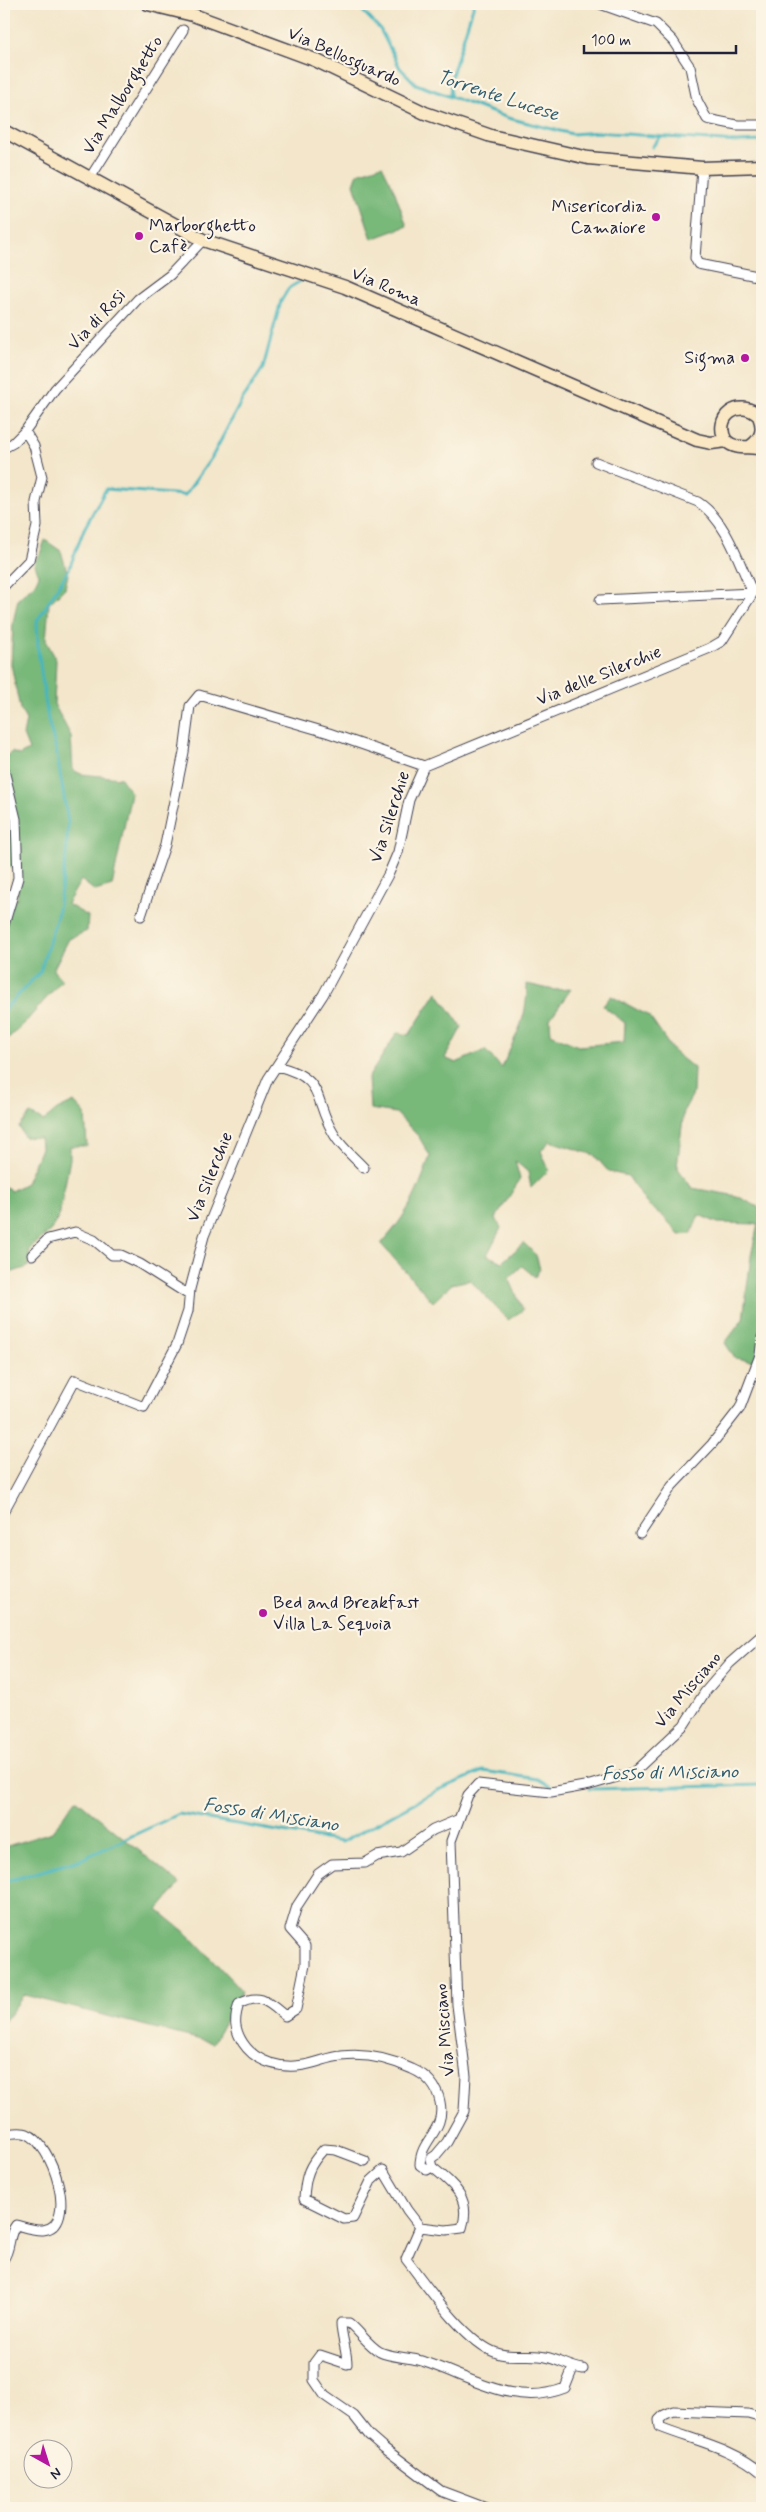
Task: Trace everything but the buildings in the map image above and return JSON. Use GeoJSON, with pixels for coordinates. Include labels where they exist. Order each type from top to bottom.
{"type":"FeatureCollection","features":[{"type":"Feature","properties":{"kind":"street","name":"Via Bellosguardo"},"geometry":{"type":"LineString","coordinates":[[148,4],[193,15],[315,60],[425,113],[491,136],[588,158],[702,168],[762,166]]}},
{"type":"Feature","properties":{"kind":"street"},"geometry":{"type":"LineString","coordinates":[[600,4],[656,24],[673,40],[690,67],[697,100],[707,119],[737,125],[762,125]]}},
{"type":"Feature","properties":{"kind":"street","name":"Via Malborghetto"},"geometry":{"type":"LineString","coordinates":[[90,178],[183,30]]}},
{"type":"Feature","properties":{"kind":"street","name":"Via Roma"},"geometry":{"type":"LineString","coordinates":[[4,131],[203,240],[344,287],[697,440],[711,443],[724,436]]}},
{"type":"Feature","properties":{"kind":"street"},"geometry":{"type":"LineString","coordinates":[[702,168],[695,258],[698,264],[762,277]]}},
{"type":"Feature","properties":{"kind":"street","name":"Via di Rosi"},"geometry":{"type":"LineString","coordinates":[[4,448],[13,443],[25,431],[55,388],[138,299],[170,275],[203,240]]}},
{"type":"Feature","properties":{"kind":"street"},"geometry":{"type":"LineString","coordinates":[[748,408],[759,416],[762,430],[759,444],[739,448],[724,436],[724,418],[734,409],[748,408]]}},
{"type":"Feature","properties":{"kind":"street"},"geometry":{"type":"LineString","coordinates":[[4,586],[28,560],[37,526],[36,502],[42,477],[34,446],[25,431]]}},
{"type":"Feature","properties":{"kind":"street"},"geometry":{"type":"LineString","coordinates":[[596,462],[698,502],[708,509],[726,536],[753,593]]}},
{"type":"Feature","properties":{"kind":"street"},"geometry":{"type":"LineString","coordinates":[[600,600],[753,593],[762,588]]}},
{"type":"Feature","properties":{"kind":"street","name":"Via delle Silerchie"},"geometry":{"type":"LineString","coordinates":[[424,766],[710,648],[722,641],[730,632],[753,593]]}},
{"type":"Feature","properties":{"kind":"street"},"geometry":{"type":"LineString","coordinates":[[141,916],[165,845],[184,752],[190,706],[199,694],[329,734],[424,766]]}},
{"type":"Feature","properties":{"kind":"street","name":"Via Silerchie"},"geometry":{"type":"LineString","coordinates":[[4,1511],[75,1380],[144,1407],[177,1344],[188,1311],[189,1295],[211,1214],[268,1080],[323,995],[389,873],[398,852],[409,800],[424,766]]}},
{"type":"Feature","properties":{"kind":"street"},"geometry":{"type":"LineString","coordinates":[[4,770],[16,819],[18,878],[4,925]]}},
{"type":"Feature","properties":{"kind":"street"},"geometry":{"type":"LineString","coordinates":[[277,1066],[305,1075],[319,1094],[321,1106],[336,1138],[364,1168]]}},
{"type":"Feature","properties":{"kind":"street"},"geometry":{"type":"LineString","coordinates":[[32,1255],[48,1239],[75,1232],[94,1240],[112,1255],[121,1255],[140,1264],[189,1295]]}},
{"type":"Feature","properties":{"kind":"street"},"geometry":{"type":"LineString","coordinates":[[640,1534],[672,1486],[712,1444],[740,1408],[760,1355],[762,1337]]}},
{"type":"Feature","properties":{"kind":"street","name":"Via Misciano"},"geometry":{"type":"LineString","coordinates":[[420,2227],[446,2230],[462,2228],[466,2216],[462,2196],[450,2182],[432,2167],[430,2159],[447,2142],[464,2111],[466,2076],[457,2005],[451,1840],[468,1795],[478,1784],[551,1792],[618,1778],[640,1768],[684,1725],[705,1692],[730,1663],[762,1634]]}},
{"type":"Feature","properties":{"kind":"street","name":"Via Misciano"},"geometry":{"type":"LineString","coordinates":[[432,2167],[427,2170],[420,2165],[420,2154],[438,2129],[441,2103],[434,2084],[417,2071],[392,2059],[340,2056],[303,2066],[270,2064],[246,2047],[235,2026],[235,2016],[239,2004],[250,1998],[264,2000],[285,2016],[296,2009],[304,1965],[304,1946],[290,1929],[297,1906],[318,1874],[332,1864],[366,1863],[377,1856],[401,1852],[433,1830],[458,1820]]}},
{"type":"Feature","properties":{"kind":"street"},"geometry":{"type":"LineString","coordinates":[[4,2134],[26,2133],[40,2143],[56,2172],[62,2211],[55,2224],[44,2230],[16,2225],[12,2230],[7,2253],[4,2258]]}},
{"type":"Feature","properties":{"kind":"street"},"geometry":{"type":"LineString","coordinates":[[365,2161],[336,2150],[324,2149],[312,2162],[305,2183],[304,2199],[344,2219],[353,2218],[372,2181],[383,2170],[407,2210],[420,2227],[406,2259],[445,2308],[481,2345],[498,2353],[539,2356],[558,2360],[573,2368],[584,2369]]}},
{"type":"Feature","properties":{"kind":"street"},"geometry":{"type":"LineString","coordinates":[[486,2508],[442,2491],[384,2448],[369,2435],[354,2416],[325,2396],[314,2380],[314,2363],[320,2355],[347,2364],[347,2355],[341,2339],[341,2323],[349,2323],[381,2353],[418,2360],[475,2383],[512,2393],[530,2396],[553,2393],[565,2388],[573,2368]]}},
{"type":"Feature","properties":{"kind":"street"},"geometry":{"type":"LineString","coordinates":[[762,2418],[748,2414],[685,2413],[673,2411],[664,2415],[659,2420],[660,2427],[694,2437],[746,2459],[762,2473]]}},
{"type":"Feature","properties":{"kind":"green space"},"geometry":{"type":"Polygon","coordinates":[[[382,165],[393,187],[407,226],[372,239],[354,184],[358,173],[382,165]]]}},
{"type":"Feature","properties":{"kind":"green space"},"geometry":{"type":"Polygon","coordinates":[[[45,540],[61,551],[68,575],[65,588],[49,604],[46,640],[56,660],[54,704],[71,736],[73,770],[81,774],[121,778],[131,793],[112,886],[95,891],[81,880],[67,904],[88,916],[87,931],[69,939],[53,970],[62,980],[24,1024],[4,1042],[4,896],[17,899],[20,871],[4,864],[4,746],[6,756],[12,752],[19,755],[29,750],[23,735],[26,720],[20,709],[11,664],[13,623],[18,599],[35,584],[39,575],[34,562],[40,554],[45,540]]]}},
{"type":"Feature","properties":{"kind":"green space"},"geometry":{"type":"Polygon","coordinates":[[[527,984],[554,990],[571,989],[550,1019],[551,1034],[578,1046],[624,1042],[625,1023],[603,1006],[611,996],[649,1016],[673,1051],[694,1068],[693,1094],[684,1110],[677,1167],[692,1188],[737,1196],[762,1209],[759,1295],[762,1305],[762,1363],[735,1358],[725,1343],[743,1319],[751,1256],[758,1224],[718,1223],[699,1215],[691,1234],[679,1235],[665,1218],[646,1203],[628,1176],[609,1172],[594,1155],[550,1141],[541,1151],[549,1170],[531,1188],[528,1172],[515,1161],[520,1179],[496,1218],[501,1228],[487,1255],[502,1262],[524,1243],[536,1255],[540,1269],[535,1277],[522,1266],[509,1278],[523,1310],[508,1320],[470,1280],[452,1284],[433,1302],[381,1244],[411,1203],[430,1156],[419,1137],[396,1113],[370,1109],[368,1078],[397,1033],[409,1035],[437,992],[462,1027],[445,1058],[456,1063],[485,1050],[502,1068],[523,1019],[527,984]]]}},
{"type":"Feature","properties":{"kind":"green space"},"geometry":{"type":"Polygon","coordinates":[[[74,1102],[85,1114],[87,1146],[70,1146],[70,1159],[59,1216],[51,1230],[30,1249],[28,1267],[10,1273],[6,1265],[4,1265],[4,1186],[11,1191],[26,1183],[41,1148],[40,1138],[24,1137],[19,1127],[30,1114],[44,1121],[57,1110],[74,1102]]]}},
{"type":"Feature","properties":{"kind":"green space"},"geometry":{"type":"Polygon","coordinates":[[[76,1799],[180,1884],[158,1910],[190,1936],[242,1991],[213,2043],[24,1995],[4,2022],[4,1847],[52,1832],[76,1799]]]}},
{"type":"Feature","properties":{"kind":"waterway","name":"Torrente Lucese"},"geometry":{"type":"LineString","coordinates":[[356,4],[380,29],[400,68],[416,84],[508,118],[572,134],[598,132],[737,142],[762,141]]}},
{"type":"Feature","properties":{"kind":"waterway"},"geometry":{"type":"LineString","coordinates":[[450,97],[451,78],[474,4]]}},
{"type":"Feature","properties":{"kind":"waterway"},"geometry":{"type":"LineString","coordinates":[[652,147],[660,137]]}},
{"type":"Feature","properties":{"kind":"waterway"},"geometry":{"type":"LineString","coordinates":[[4,1010],[40,972],[57,916],[66,856],[68,822],[56,749],[48,720],[38,650],[37,621],[69,569],[84,529],[106,489],[185,495],[212,457],[242,400],[263,368],[281,301],[289,288],[304,279]]}},
{"type":"Feature","properties":{"kind":"waterway","name":"Fosso di Misciano"},"geometry":{"type":"LineString","coordinates":[[4,1882],[80,1860],[179,1814],[342,1842],[436,1791],[483,1771],[538,1779],[555,1789]]}},
{"type":"Feature","properties":{"kind":"waterway","name":"Fosso di Misciano"},"geometry":{"type":"LineString","coordinates":[[589,1789],[762,1785]]}},
{"type":"Feature","properties":{"kind":"place","name":"Misericordia Camaiore"},"geometry":{"type":"Point","coordinates":[656,217]}},
{"type":"Feature","properties":{"kind":"place","name":"Marborghetto Cafè"},"geometry":{"type":"Point","coordinates":[139,236]}},
{"type":"Feature","properties":{"kind":"place","name":"Sigma"},"geometry":{"type":"Point","coordinates":[745,358]}},
{"type":"Feature","properties":{"kind":"place","name":"Bed and Breakfast Villa La Sequoia"},"geometry":{"type":"Point","coordinates":[263,1613]}}]}
